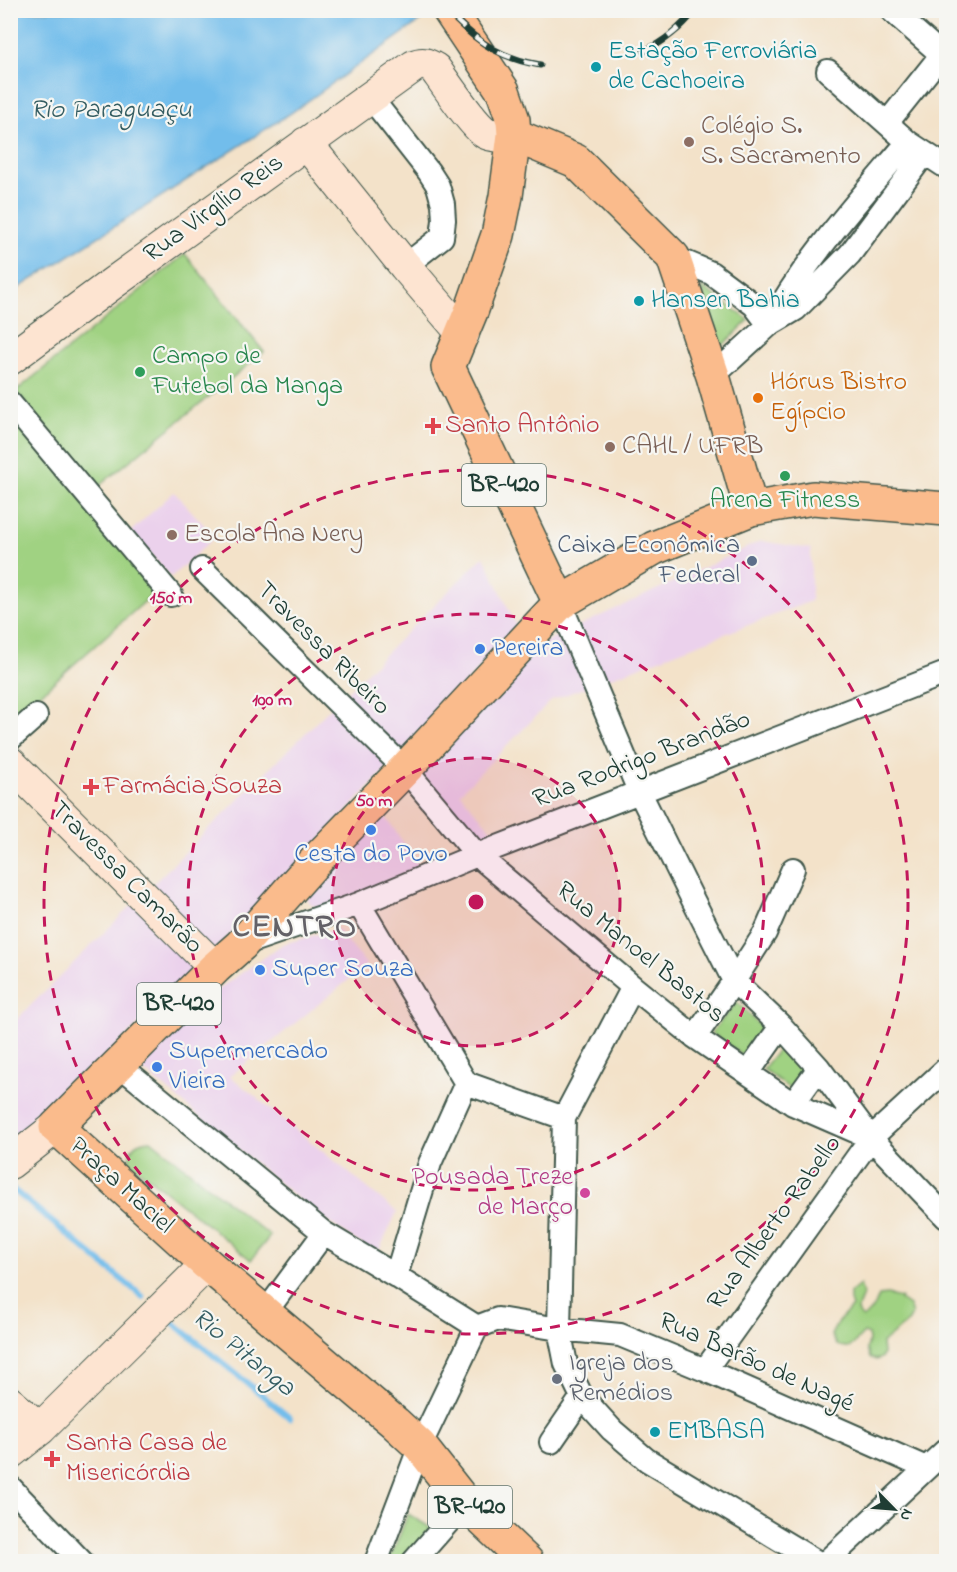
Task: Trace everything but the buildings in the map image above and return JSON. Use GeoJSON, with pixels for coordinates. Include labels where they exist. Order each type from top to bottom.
{"type":"FeatureCollection","features":[{"type":"Feature","properties":{"kind":"main road","name":"BR-420"},"geometry":{"type":"LineString","coordinates":[[452,14],[503,91],[513,120],[514,135],[498,235],[463,334],[448,367],[560,603]]}},
{"type":"Feature","properties":{"kind":"main road"},"geometry":{"type":"LineString","coordinates":[[514,135],[576,161],[673,257],[713,376],[751,509],[813,498],[946,509]]}},
{"type":"Feature","properties":{"kind":"main road","name":"BR-420"},"geometry":{"type":"LineString","coordinates":[[118,1064],[241,945],[321,855],[560,603],[654,548],[751,509]]}},
{"type":"Feature","properties":{"kind":"main road","name":"Praça Maciel"},"geometry":{"type":"LineString","coordinates":[[118,1064],[56,1127],[207,1264],[420,1446]]}},
{"type":"Feature","properties":{"kind":"main road","name":"BR-420"},"geometry":{"type":"LineString","coordinates":[[420,1446],[465,1503],[527,1562]]}},
{"type":"Feature","properties":{"kind":"street"},"geometry":{"type":"LineString","coordinates":[[887,123],[944,52],[891,10]]}},
{"type":"Feature","properties":{"kind":"street","name":"Rua Virgílio Reis"},"geometry":{"type":"LineString","coordinates":[[10,359],[414,66],[421,63],[435,69],[473,120],[486,132],[514,135]]}},
{"type":"Feature","properties":{"kind":"street"},"geometry":{"type":"LineString","coordinates":[[828,71],[887,123],[946,167]]}},
{"type":"Feature","properties":{"kind":"street"},"geometry":{"type":"LineString","coordinates":[[370,98],[429,172],[438,186],[443,204],[442,237],[405,266]]}},
{"type":"Feature","properties":{"kind":"street"},"geometry":{"type":"LineString","coordinates":[[306,143],[463,334]]}},
{"type":"Feature","properties":{"kind":"street"},"geometry":{"type":"LineString","coordinates":[[769,325],[784,298],[829,235],[917,147]]}},
{"type":"Feature","properties":{"kind":"street"},"geometry":{"type":"LineString","coordinates":[[713,376],[769,325],[796,309],[850,254],[917,147]]}},
{"type":"Feature","properties":{"kind":"street"},"geometry":{"type":"LineString","coordinates":[[829,235],[850,254]]}},
{"type":"Feature","properties":{"kind":"street"},"geometry":{"type":"LineString","coordinates":[[673,257],[711,273],[754,305],[769,325]]}},
{"type":"Feature","properties":{"kind":"street"},"geometry":{"type":"LineString","coordinates":[[10,404],[171,595]]}},
{"type":"Feature","properties":{"kind":"street","name":"Travessa Ribeiro"},"geometry":{"type":"LineString","coordinates":[[202,569],[405,769]]}},
{"type":"Feature","properties":{"kind":"street"},"geometry":{"type":"LineString","coordinates":[[560,603],[639,791],[734,981],[781,1026],[819,1068],[871,1138],[946,1217]]}},
{"type":"Feature","properties":{"kind":"street","name":"Rua Rodrigo Brandão"},"geometry":{"type":"LineString","coordinates":[[241,945],[359,903],[639,791],[946,673]]}},
{"type":"Feature","properties":{"kind":"street"},"geometry":{"type":"LineString","coordinates":[[10,739],[36,716]]}},
{"type":"Feature","properties":{"kind":"street","name":"Travessa Camarão"},"geometry":{"type":"LineString","coordinates":[[10,763],[215,968]]}},
{"type":"Feature","properties":{"kind":"street","name":"Rua Manoel Bastos"},"geometry":{"type":"LineString","coordinates":[[405,769],[477,855],[695,1037],[793,1104],[871,1138]]}},
{"type":"Feature","properties":{"kind":"street"},"geometry":{"type":"LineString","coordinates":[[695,1037],[765,933],[792,869]]}},
{"type":"Feature","properties":{"kind":"street"},"geometry":{"type":"LineString","coordinates":[[359,903],[466,1083],[564,1118]]}},
{"type":"Feature","properties":{"kind":"street"},"geometry":{"type":"LineString","coordinates":[[633,987],[564,1118],[559,1329],[566,1364],[582,1397],[612,1430],[647,1461],[816,1562]]}},
{"type":"Feature","properties":{"kind":"street"},"geometry":{"type":"LineString","coordinates":[[748,1073],[781,1026]]}},
{"type":"Feature","properties":{"kind":"street"},"geometry":{"type":"LineString","coordinates":[[118,1064],[324,1233],[477,1327]]}},
{"type":"Feature","properties":{"kind":"street"},"geometry":{"type":"LineString","coordinates":[[793,1104],[819,1068]]}},
{"type":"Feature","properties":{"kind":"street","name":"Rua Alberto Rabello"},"geometry":{"type":"LineString","coordinates":[[705,1370],[871,1138],[946,1069]]}},
{"type":"Feature","properties":{"kind":"street"},"geometry":{"type":"LineString","coordinates":[[396,1276],[430,1163],[466,1083]]}},
{"type":"Feature","properties":{"kind":"street"},"geometry":{"type":"LineString","coordinates":[[10,1163],[56,1127]]}},
{"type":"Feature","properties":{"kind":"street"},"geometry":{"type":"LineString","coordinates":[[265,1313],[324,1233]]}},
{"type":"Feature","properties":{"kind":"street"},"geometry":{"type":"LineString","coordinates":[[10,1453],[40,1429],[207,1264]]}},
{"type":"Feature","properties":{"kind":"street"},"geometry":{"type":"LineString","coordinates":[[376,1562],[420,1446],[477,1327],[498,1319],[559,1329]]}},
{"type":"Feature","properties":{"kind":"street","name":"Rua Barão de Nagé"},"geometry":{"type":"LineString","coordinates":[[559,1329],[620,1335],[926,1468]]}},
{"type":"Feature","properties":{"kind":"street"},"geometry":{"type":"LineString","coordinates":[[550,1442],[582,1397]]}},
{"type":"Feature","properties":{"kind":"street"},"geometry":{"type":"LineString","coordinates":[[10,1403],[40,1429]]}},
{"type":"Feature","properties":{"kind":"street"},"geometry":{"type":"LineString","coordinates":[[826,1562],[946,1450]]}},
{"type":"Feature","properties":{"kind":"street"},"geometry":{"type":"LineString","coordinates":[[10,1487],[82,1562]]}},
{"type":"Feature","properties":{"kind":"street"},"geometry":{"type":"LineString","coordinates":[[412,1562],[465,1503]]}},
{"type":"Feature","properties":{"kind":"shaded area","name":"Escola Ana Nery"},"geometry":{"type":"Polygon","coordinates":[[[174,492],[215,537],[171,577],[130,532],[174,492]]]}},
{"type":"Feature","properties":{"kind":"shaded area"},"geometry":{"type":"Polygon","coordinates":[[[761,541],[811,549],[811,601],[552,700],[460,793],[498,838],[475,836],[420,776],[538,645],[761,541]]]}},
{"type":"Feature","properties":{"kind":"shaded area"},"geometry":{"type":"Polygon","coordinates":[[[484,556],[517,627],[265,900],[11,1150],[11,1025],[484,556]]]}},
{"type":"Feature","properties":{"kind":"shaded area"},"geometry":{"type":"Polygon","coordinates":[[[379,807],[420,867],[324,911],[311,904],[297,883],[379,807]]]}},
{"type":"Feature","properties":{"kind":"shaded area"},"geometry":{"type":"Polygon","coordinates":[[[337,929],[367,965],[230,1076],[397,1212],[377,1255],[314,1212],[141,1068],[213,993],[283,944],[337,929]]]}},
{"type":"Feature","properties":{"kind":"green space","name":"Campo de Futebol da Manga"},"geometry":{"type":"Polygon","coordinates":[[[185,254],[264,352],[95,489],[16,391],[185,254]]]}},
{"type":"Feature","properties":{"kind":"green space"},"geometry":{"type":"Polygon","coordinates":[[[701,286],[749,320],[721,347],[701,286]]]}},
{"type":"Feature","properties":{"kind":"green space"},"geometry":{"type":"Polygon","coordinates":[[[10,408],[159,589],[11,720],[10,720],[10,408]]]}},
{"type":"Feature","properties":{"kind":"green space"},"geometry":{"type":"Polygon","coordinates":[[[737,1002],[764,1030],[744,1056],[711,1033],[737,1002]]]}},
{"type":"Feature","properties":{"kind":"green space"},"geometry":{"type":"Polygon","coordinates":[[[781,1046],[807,1070],[793,1091],[763,1069],[781,1046]]]}},
{"type":"Feature","properties":{"kind":"green space"},"geometry":{"type":"Polygon","coordinates":[[[151,1140],[270,1236],[251,1260],[129,1162],[134,1145],[151,1140]]]}},
{"type":"Feature","properties":{"kind":"green space"},"geometry":{"type":"Polygon","coordinates":[[[860,1285],[863,1294],[858,1312],[863,1318],[875,1306],[879,1296],[887,1295],[901,1298],[900,1300],[909,1306],[912,1314],[909,1321],[882,1343],[883,1354],[876,1360],[870,1358],[867,1349],[868,1335],[864,1333],[853,1345],[847,1347],[837,1345],[831,1335],[838,1322],[852,1307],[850,1293],[860,1285]]]}},
{"type":"Feature","properties":{"kind":"green space"},"geometry":{"type":"Polygon","coordinates":[[[408,1514],[431,1528],[406,1561],[389,1562],[408,1514]]]}},
{"type":"Feature","properties":{"kind":"water","name":"Rio Paraguaçu"},"geometry":{"type":"Polygon","coordinates":[[[11,11],[434,11],[291,113],[11,293],[11,11]]]}},
{"type":"Feature","properties":{"kind":"waterway"},"geometry":{"type":"LineString","coordinates":[[10,1187],[143,1297]]}},
{"type":"Feature","properties":{"kind":"waterway","name":"Rio Pitanga"},"geometry":{"type":"LineString","coordinates":[[170,1320],[290,1418]]}},
{"type":"Feature","properties":{"kind":"railway"},"geometry":{"type":"LineString","coordinates":[[644,51],[672,34],[695,10]]}},
{"type":"Feature","properties":{"kind":"railway"},"geometry":{"type":"LineString","coordinates":[[454,18],[493,49],[515,59],[540,65]]}},
{"type":"Feature","properties":{"kind":"place","name":"Estação Ferroviária de Cachoeira"},"geometry":{"type":"Point","coordinates":[596,67]}},
{"type":"Feature","properties":{"kind":"place","name":"Colégio S. S. Sacramento"},"geometry":{"type":"Point","coordinates":[689,142]}},
{"type":"Feature","properties":{"kind":"place","name":"Hansen Bahia"},"geometry":{"type":"Point","coordinates":[639,301]}},
{"type":"Feature","properties":{"kind":"place","name":"Campo de Futebol da Manga"},"geometry":{"type":"Point","coordinates":[140,372]}},
{"type":"Feature","properties":{"kind":"place","name":"Hórus Bistro Egípcio"},"geometry":{"type":"Point","coordinates":[758,398]}},
{"type":"Feature","properties":{"kind":"place","name":"Santo Antônio"},"geometry":{"type":"Point","coordinates":[433,426]}},
{"type":"Feature","properties":{"kind":"place","name":"CAHL / UFRB"},"geometry":{"type":"Point","coordinates":[610,447]}},
{"type":"Feature","properties":{"kind":"place","name":"Arena Fitness"},"geometry":{"type":"Point","coordinates":[785,476]}},
{"type":"Feature","properties":{"kind":"place","name":"Escola Ana Nery"},"geometry":{"type":"Point","coordinates":[172,535]}},
{"type":"Feature","properties":{"kind":"place","name":"Caixa Econômica Federal"},"geometry":{"type":"Point","coordinates":[752,561]}},
{"type":"Feature","properties":{"kind":"place","name":"Pereira"},"geometry":{"type":"Point","coordinates":[480,649]}},
{"type":"Feature","properties":{"kind":"place","name":"Farmácia Souza"},"geometry":{"type":"Point","coordinates":[91,787]}},
{"type":"Feature","properties":{"kind":"place","name":"Cesta do Povo"},"geometry":{"type":"Point","coordinates":[371,830]}},
{"type":"Feature","properties":{"kind":"place","name":"Super Souza"},"geometry":{"type":"Point","coordinates":[260,970]}},
{"type":"Feature","properties":{"kind":"place","name":"Supermercado Vieira"},"geometry":{"type":"Point","coordinates":[157,1067]}},
{"type":"Feature","properties":{"kind":"place","name":"Pousada Treze de Março"},"geometry":{"type":"Point","coordinates":[585,1193]}},
{"type":"Feature","properties":{"kind":"place","name":"Igreja dos Remédios"},"geometry":{"type":"Point","coordinates":[557,1379]}},
{"type":"Feature","properties":{"kind":"place","name":"EMBASA"},"geometry":{"type":"Point","coordinates":[655,1432]}},
{"type":"Feature","properties":{"kind":"place","name":"Santa Casa de Misericórdia"},"geometry":{"type":"Point","coordinates":[52,1459]}},
{"type":"Feature","properties":{"kind":"district","name":"CENTRO"},"geometry":{"type":"Point","coordinates":[295,928]}}]}
